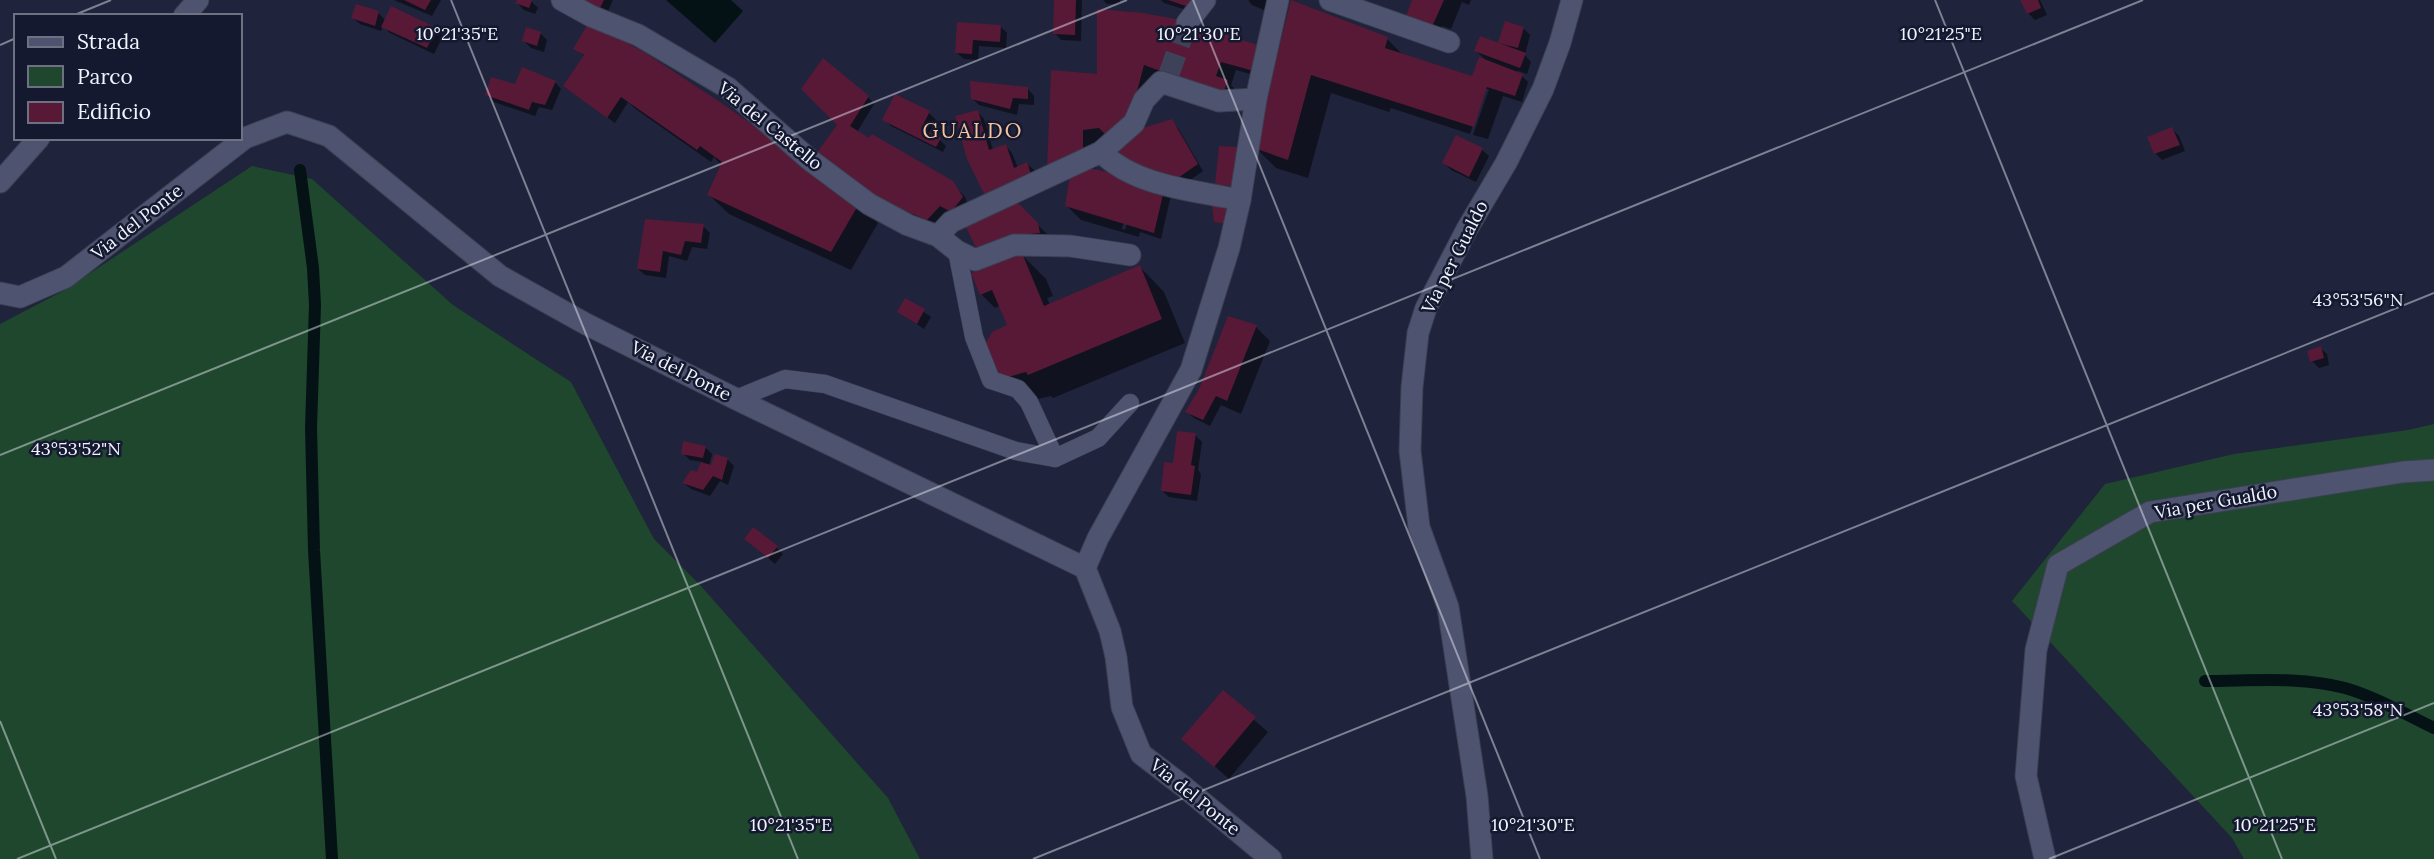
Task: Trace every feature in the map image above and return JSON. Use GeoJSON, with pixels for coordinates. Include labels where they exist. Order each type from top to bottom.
{"type":"FeatureCollection","features":[{"type":"Feature","properties":{"kind":"street"},"geometry":{"type":"LineString","coordinates":[[186,14],[198,0]]}},
{"type":"Feature","properties":{"kind":"street","name":"Via del Castello"},"geometry":{"type":"LineString","coordinates":[[562,0],[591,16],[638,35],[728,88],[810,160],[869,204],[908,225],[938,236],[957,251]]}},
{"type":"Feature","properties":{"kind":"street"},"geometry":{"type":"LineString","coordinates":[[1187,23],[1205,0]]}},
{"type":"Feature","properties":{"kind":"street"},"geometry":{"type":"LineString","coordinates":[[1085,568],[1098,538],[1191,370],[1240,200],[1256,99],[1278,0]]}},
{"type":"Feature","properties":{"kind":"street"},"geometry":{"type":"LineString","coordinates":[[1330,0],[1363,6],[1449,42]]}},
{"type":"Feature","properties":{"kind":"street","name":"Via per Gualdo"},"geometry":{"type":"LineString","coordinates":[[1482,859],[1477,796],[1448,607],[1419,527],[1409,451],[1412,387],[1418,333],[1426,308],[1467,229],[1506,163],[1543,89],[1572,0]]}},
{"type":"Feature","properties":{"kind":"street"},"geometry":{"type":"LineString","coordinates":[[938,236],[951,222],[1101,152],[1134,123],[1144,100],[1165,78],[1219,101],[1256,99]]}},
{"type":"Feature","properties":{"kind":"street","name":"Via del Ponte"},"geometry":{"type":"LineString","coordinates":[[0,293],[20,297],[66,277],[245,138],[287,122],[329,136],[500,276],[586,324],[736,399],[1085,568],[1110,631],[1122,707],[1141,754],[1184,786],[1271,859]]}},
{"type":"Feature","properties":{"kind":"street"},"geometry":{"type":"LineString","coordinates":[[0,182],[36,140]]}},
{"type":"Feature","properties":{"kind":"street"},"geometry":{"type":"LineString","coordinates":[[1101,152],[1126,172],[1165,184],[1240,200]]}},
{"type":"Feature","properties":{"kind":"street"},"geometry":{"type":"LineString","coordinates":[[957,251],[975,260],[1014,245],[1070,246],[1130,255]]}},
{"type":"Feature","properties":{"kind":"street","name":"Via per Gualdo"},"geometry":{"type":"LineString","coordinates":[[2045,859],[2026,776],[2036,650],[2058,565],[2150,512],[2403,472],[2434,470]]}},
{"type":"Feature","properties":{"kind":"lane"},"geometry":{"type":"LineString","coordinates":[[957,251],[974,337],[991,380],[1018,389],[1029,402],[1055,458]]}},
{"type":"Feature","properties":{"kind":"lane"},"geometry":{"type":"LineString","coordinates":[[736,399],[785,379],[825,384],[1016,451],[1055,458],[1098,438],[1130,402]]}},
{"type":"Feature","properties":{"kind":"green space"},"geometry":{"type":"Polygon","coordinates":[[[252,166],[312,179],[453,305],[571,382],[654,539],[701,586],[888,798],[920,859],[0,859],[0,324],[63,291],[252,166]]]}},
{"type":"Feature","properties":{"kind":"green space"},"geometry":{"type":"Polygon","coordinates":[[[2434,424],[2434,859],[2244,859],[2232,838],[2012,601],[2105,484],[2234,454],[2434,424]]]}},
{"type":"Feature","properties":{"kind":"shaded area"},"geometry":{"type":"Polygon","coordinates":[[[666,0],[731,0],[743,11],[715,43],[666,0]]]}},
{"type":"Feature","properties":{"kind":"building"},"geometry":{"type":"Polygon","coordinates":[[[404,0],[431,0],[425,10],[404,0]]]}},
{"type":"Feature","properties":{"kind":"building"},"geometry":{"type":"Polygon","coordinates":[[[517,0],[532,0],[529,8],[515,3],[517,0]]]}},
{"type":"Feature","properties":{"kind":"building"},"geometry":{"type":"Polygon","coordinates":[[[576,0],[604,0],[599,10],[576,0]]]}},
{"type":"Feature","properties":{"kind":"building"},"geometry":{"type":"Polygon","coordinates":[[[1054,0],[1076,0],[1075,35],[1053,34],[1054,0]]]}},
{"type":"Feature","properties":{"kind":"building"},"geometry":{"type":"Polygon","coordinates":[[[1168,0],[1191,0],[1189,7],[1168,0]]]}},
{"type":"Feature","properties":{"kind":"building"},"geometry":{"type":"Polygon","coordinates":[[[1291,0],[1388,37],[1385,48],[1472,76],[1479,57],[1523,74],[1515,96],[1487,87],[1474,127],[1311,75],[1288,160],[1254,148],[1291,0]]]}},
{"type":"Feature","properties":{"kind":"building"},"geometry":{"type":"Polygon","coordinates":[[[1412,0],[1444,0],[1431,29],[1404,22],[1412,0]]]}},
{"type":"Feature","properties":{"kind":"building"},"geometry":{"type":"Polygon","coordinates":[[[2020,0],[2038,0],[2041,8],[2027,14],[2020,0]]]}},
{"type":"Feature","properties":{"kind":"building"},"geometry":{"type":"Polygon","coordinates":[[[356,4],[379,11],[375,26],[351,18],[356,4]]]}},
{"type":"Feature","properties":{"kind":"building"},"geometry":{"type":"Polygon","coordinates":[[[391,6],[437,28],[427,48],[381,27],[391,6]]]}},
{"type":"Feature","properties":{"kind":"building"},"geometry":{"type":"Polygon","coordinates":[[[1097,9],[1176,19],[1261,46],[1254,71],[1221,62],[1216,76],[1228,80],[1223,94],[1144,65],[1131,114],[1109,138],[1099,128],[1083,130],[1083,154],[1047,168],[1051,70],[1097,74],[1097,9]]]}},
{"type":"Feature","properties":{"kind":"building"},"geometry":{"type":"Polygon","coordinates":[[[1505,21],[1524,27],[1518,48],[1498,43],[1505,21]]]}},
{"type":"Feature","properties":{"kind":"building"},"geometry":{"type":"Polygon","coordinates":[[[589,22],[647,54],[723,104],[860,202],[831,252],[707,195],[722,162],[700,146],[697,150],[621,97],[607,118],[563,86],[584,55],[573,49],[589,22]]]}},
{"type":"Feature","properties":{"kind":"building"},"geometry":{"type":"Polygon","coordinates":[[[957,22],[1001,25],[1000,42],[973,40],[972,54],[955,53],[957,22]]]}},
{"type":"Feature","properties":{"kind":"building"},"geometry":{"type":"Polygon","coordinates":[[[526,27],[541,32],[537,46],[522,41],[526,27]]]}},
{"type":"Feature","properties":{"kind":"building"},"geometry":{"type":"Polygon","coordinates":[[[1480,36],[1526,53],[1520,68],[1474,51],[1480,36]]]}},
{"type":"Feature","properties":{"kind":"building"},"geometry":{"type":"Polygon","coordinates":[[[823,58],[869,96],[850,126],[869,138],[872,134],[953,181],[963,197],[951,212],[940,206],[927,220],[865,194],[816,154],[837,125],[801,89],[823,58]]]}},
{"type":"Feature","properties":{"kind":"building"},"geometry":{"type":"Polygon","coordinates":[[[522,67],[556,81],[545,105],[532,102],[529,110],[485,95],[491,77],[515,84],[522,67]]]}},
{"type":"Feature","properties":{"kind":"building"},"geometry":{"type":"Polygon","coordinates":[[[970,81],[1028,87],[1028,99],[1013,98],[1010,109],[971,99],[970,81]]]}},
{"type":"Feature","properties":{"kind":"building"},"geometry":{"type":"Polygon","coordinates":[[[895,94],[930,111],[921,129],[941,138],[936,147],[882,120],[895,94]]]}},
{"type":"Feature","properties":{"kind":"building"},"geometry":{"type":"Polygon","coordinates":[[[978,110],[989,150],[1006,144],[1014,168],[1027,162],[1032,177],[986,198],[967,159],[955,116],[978,110]]]}},
{"type":"Feature","properties":{"kind":"building"},"geometry":{"type":"Polygon","coordinates":[[[1172,119],[1198,164],[1172,182],[1132,170],[1116,147],[1140,129],[1172,119]]]}},
{"type":"Feature","properties":{"kind":"building"},"geometry":{"type":"Polygon","coordinates":[[[2172,127],[2180,145],[2154,154],[2147,137],[2172,127]]]}},
{"type":"Feature","properties":{"kind":"building"},"geometry":{"type":"Polygon","coordinates":[[[1456,135],[1483,148],[1469,177],[1442,163],[1456,135]]]}},
{"type":"Feature","properties":{"kind":"building"},"geometry":{"type":"Polygon","coordinates":[[[1219,146],[1237,147],[1234,186],[1215,185],[1219,146]]]}},
{"type":"Feature","properties":{"kind":"building"},"geometry":{"type":"Polygon","coordinates":[[[1086,167],[1165,186],[1154,233],[1065,206],[1070,175],[1086,167]]]}},
{"type":"Feature","properties":{"kind":"building"},"geometry":{"type":"Polygon","coordinates":[[[1015,200],[1038,223],[1040,233],[1007,236],[977,250],[964,223],[1015,200]]]}},
{"type":"Feature","properties":{"kind":"building"},"geometry":{"type":"Polygon","coordinates":[[[1212,205],[1230,207],[1227,224],[1214,222],[1212,205]]]}},
{"type":"Feature","properties":{"kind":"building"},"geometry":{"type":"Polygon","coordinates":[[[645,219],[704,224],[701,243],[685,241],[681,255],[663,251],[660,272],[637,269],[645,219]]]}},
{"type":"Feature","properties":{"kind":"building"},"geometry":{"type":"Polygon","coordinates":[[[1022,253],[1044,306],[1140,265],[1162,319],[1028,375],[1026,372],[1008,377],[998,374],[984,346],[992,332],[1007,325],[992,290],[980,295],[971,273],[1022,253]]]}},
{"type":"Feature","properties":{"kind":"building"},"geometry":{"type":"Polygon","coordinates":[[[905,298],[925,309],[917,324],[897,312],[905,298]]]}},
{"type":"Feature","properties":{"kind":"building"},"geometry":{"type":"Polygon","coordinates":[[[1228,316],[1257,325],[1227,401],[1216,396],[1203,420],[1185,412],[1199,389],[1228,316]]]}},
{"type":"Feature","properties":{"kind":"building"},"geometry":{"type":"Polygon","coordinates":[[[2321,346],[2324,358],[2310,362],[2307,351],[2321,346]]]}},
{"type":"Feature","properties":{"kind":"building"},"geometry":{"type":"Polygon","coordinates":[[[1177,431],[1196,433],[1191,465],[1195,466],[1191,495],[1161,491],[1164,462],[1173,463],[1177,431]]]}},
{"type":"Feature","properties":{"kind":"building"},"geometry":{"type":"Polygon","coordinates":[[[683,441],[706,446],[703,458],[681,454],[683,441]]]}},
{"type":"Feature","properties":{"kind":"building"},"geometry":{"type":"Polygon","coordinates":[[[715,454],[728,458],[722,480],[713,476],[703,490],[682,483],[691,470],[697,472],[701,462],[711,465],[715,454]]]}},
{"type":"Feature","properties":{"kind":"building"},"geometry":{"type":"Polygon","coordinates":[[[753,527],[778,546],[768,558],[744,539],[753,527]]]}},
{"type":"Feature","properties":{"kind":"building"},"geometry":{"type":"Polygon","coordinates":[[[1223,690],[1256,717],[1214,767],[1181,739],[1223,690]]]}},
{"type":"Feature","properties":{"kind":"waterway"},"geometry":{"type":"LineString","coordinates":[[300,170],[315,305],[311,428],[314,550],[332,859]]}},
{"type":"Feature","properties":{"kind":"waterway"},"geometry":{"type":"LineString","coordinates":[[2205,681],[2275,680],[2328,684],[2368,696],[2434,728]]}},
{"type":"Feature","properties":{"kind":"tunnel"},"geometry":{"type":"LineString","coordinates":[[1169,74],[1187,23]]}},
{"type":"Feature","properties":{"kind":"district","name":"GUALDO"},"geometry":{"type":"Point","coordinates":[973,131]}}]}
